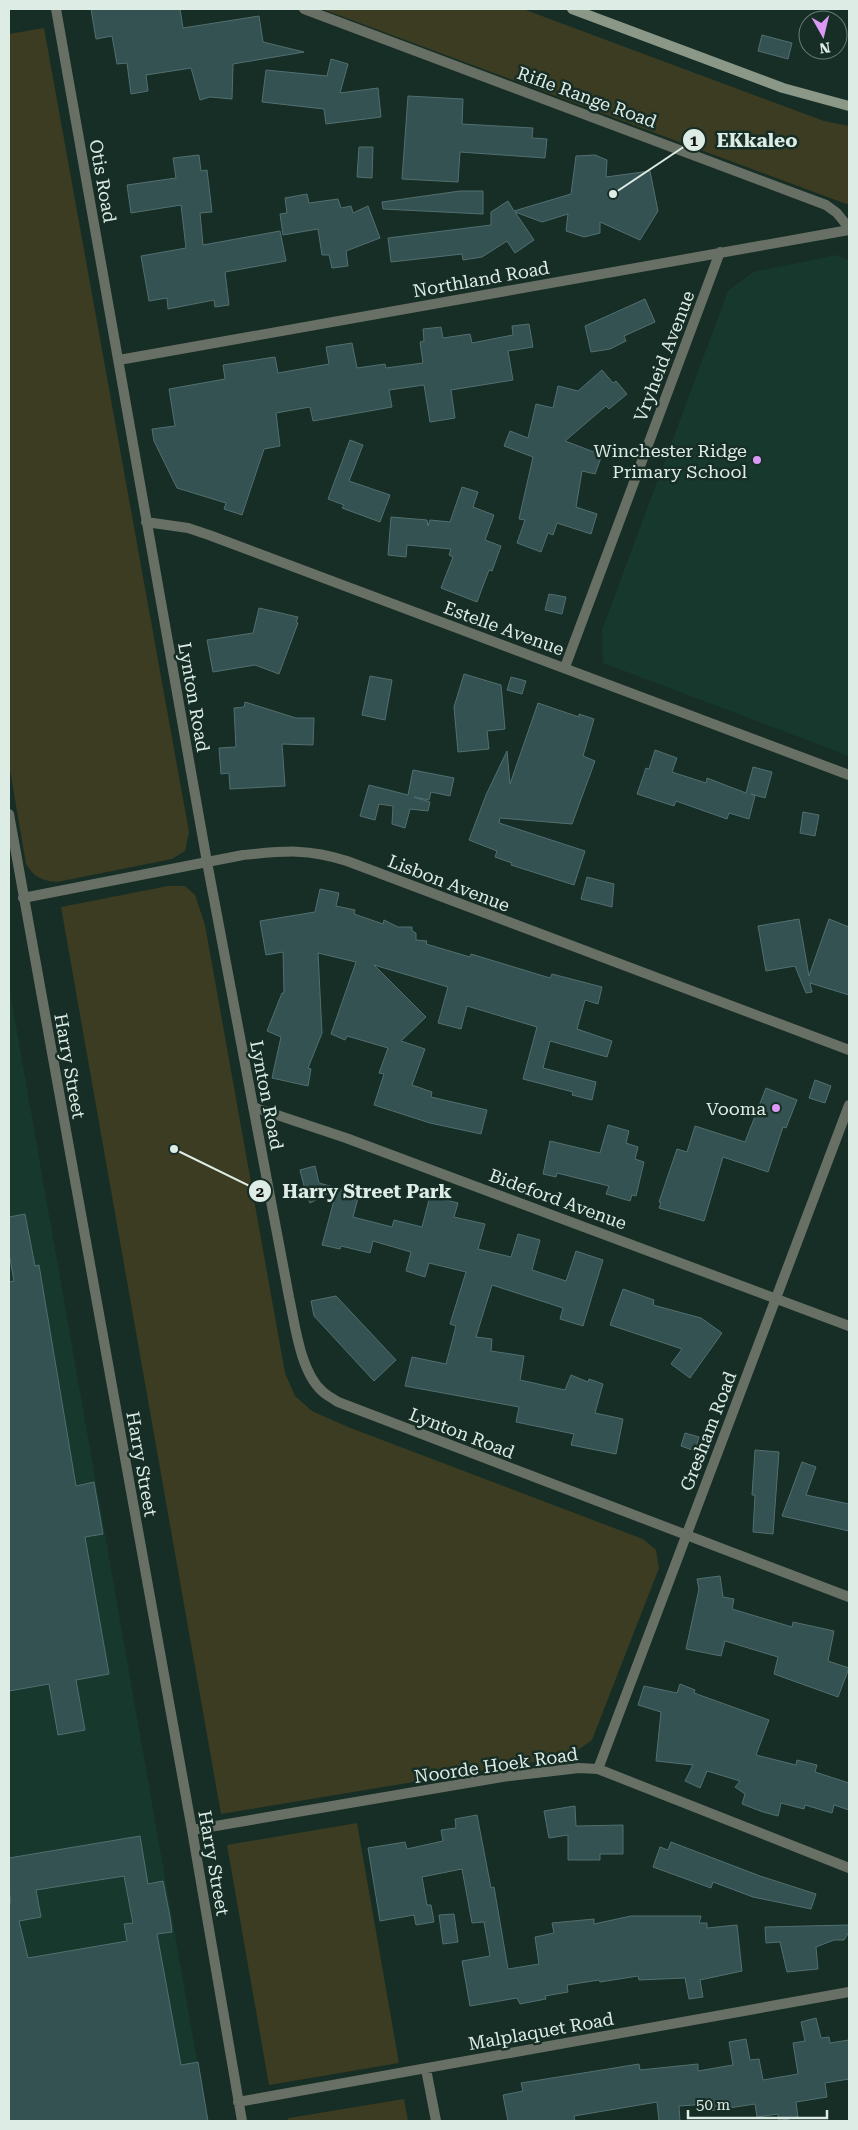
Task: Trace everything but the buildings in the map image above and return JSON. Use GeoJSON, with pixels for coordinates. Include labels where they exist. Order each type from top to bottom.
{"type":"FeatureCollection","features":[{"type":"Feature","properties":{"kind":"main road"},"geometry":{"type":"LineString","coordinates":[[572,9],[774,85],[811,97],[849,106]]}},
{"type":"Feature","properties":{"kind":"street","name":"Otis Road"},"geometry":{"type":"LineString","coordinates":[[56,9],[119,360]]}},
{"type":"Feature","properties":{"kind":"street","name":"Rifle Range Road"},"geometry":{"type":"LineString","coordinates":[[304,9],[817,201],[832,208],[849,229]]}},
{"type":"Feature","properties":{"kind":"street","name":"Northland Road"},"geometry":{"type":"LineString","coordinates":[[119,360],[849,229]]}},
{"type":"Feature","properties":{"kind":"street","name":"Vryheid Avenue"},"geometry":{"type":"LineString","coordinates":[[565,667],[720,252]]}},
{"type":"Feature","properties":{"kind":"street","name":"Lynton Road"},"geometry":{"type":"LineString","coordinates":[[119,360],[146,522],[253,1107],[299,1345],[310,1376],[322,1392],[338,1402],[849,1597]]}},
{"type":"Feature","properties":{"kind":"street","name":"Estelle Avenue"},"geometry":{"type":"LineString","coordinates":[[146,522],[188,528],[208,535],[849,774]]}},
{"type":"Feature","properties":{"kind":"street","name":"Harry Street"},"geometry":{"type":"LineString","coordinates":[[9,814],[192,1830],[242,2121]]}},
{"type":"Feature","properties":{"kind":"street","name":"Lisbon Avenue"},"geometry":{"type":"LineString","coordinates":[[23,898],[243,855],[311,851],[327,855],[849,1050]]}},
{"type":"Feature","properties":{"kind":"street","name":"Gresham Road"},"geometry":{"type":"LineString","coordinates":[[598,1769],[849,1105]]}},
{"type":"Feature","properties":{"kind":"street","name":"Bideford Avenue"},"geometry":{"type":"LineString","coordinates":[[253,1107],[356,1142],[849,1326]]}},
{"type":"Feature","properties":{"kind":"street","name":"Noorde Hoek Road"},"geometry":{"type":"LineString","coordinates":[[192,1830],[502,1777],[579,1768],[598,1769],[849,1868]]}},
{"type":"Feature","properties":{"kind":"street","name":"Malplaquet Road"},"geometry":{"type":"LineString","coordinates":[[238,2102],[849,1992]]}},
{"type":"Feature","properties":{"kind":"street"},"geometry":{"type":"LineString","coordinates":[[426,2069],[436,2121]]}},
{"type":"Feature","properties":{"kind":"shaded area"},"geometry":{"type":"Polygon","coordinates":[[[322,9],[523,9],[824,121],[849,126],[849,205],[322,9]]]}},
{"type":"Feature","properties":{"kind":"shaded area"},"geometry":{"type":"Polygon","coordinates":[[[44,28],[189,832],[185,851],[172,859],[57,882],[47,881],[39,877],[26,864],[9,764],[9,34],[44,28]]]}},
{"type":"Feature","properties":{"kind":"shaded area","name":"Winchester Ridge Primary School"},"geometry":{"type":"Polygon","coordinates":[[[837,255],[849,260],[849,756],[603,663],[602,630],[728,291],[753,272],[837,255]]]}},
{"type":"Feature","properties":{"kind":"shaded area"},"geometry":{"type":"Polygon","coordinates":[[[168,886],[185,886],[195,895],[205,925],[285,1373],[295,1396],[312,1411],[348,1427],[643,1539],[656,1550],[659,1568],[592,1740],[574,1753],[552,1759],[221,1814],[61,907],[168,886]]]}},
{"type":"Feature","properties":{"kind":"shaded area"},"geometry":{"type":"Polygon","coordinates":[[[9,986],[202,2089],[207,2121],[9,2121],[9,986]]]}},
{"type":"Feature","properties":{"kind":"shaded area"},"geometry":{"type":"Polygon","coordinates":[[[357,1823],[399,2063],[269,2085],[227,1845],[357,1823]]]}},
{"type":"Feature","properties":{"kind":"shaded area"},"geometry":{"type":"Polygon","coordinates":[[[404,2099],[408,2121],[286,2121],[289,2118],[404,2099]]]}},
{"type":"Feature","properties":{"kind":"place","name":"EKkaleo"},"geometry":{"type":"Point","coordinates":[613,194]}},
{"type":"Feature","properties":{"kind":"place","name":"Winchester Ridge Primary School"},"geometry":{"type":"Point","coordinates":[757,460]}},
{"type":"Feature","properties":{"kind":"place","name":"Vooma"},"geometry":{"type":"Point","coordinates":[776,1108]}},
{"type":"Feature","properties":{"kind":"place","name":"Harry Street Park"},"geometry":{"type":"Point","coordinates":[174,1149]}}]}
